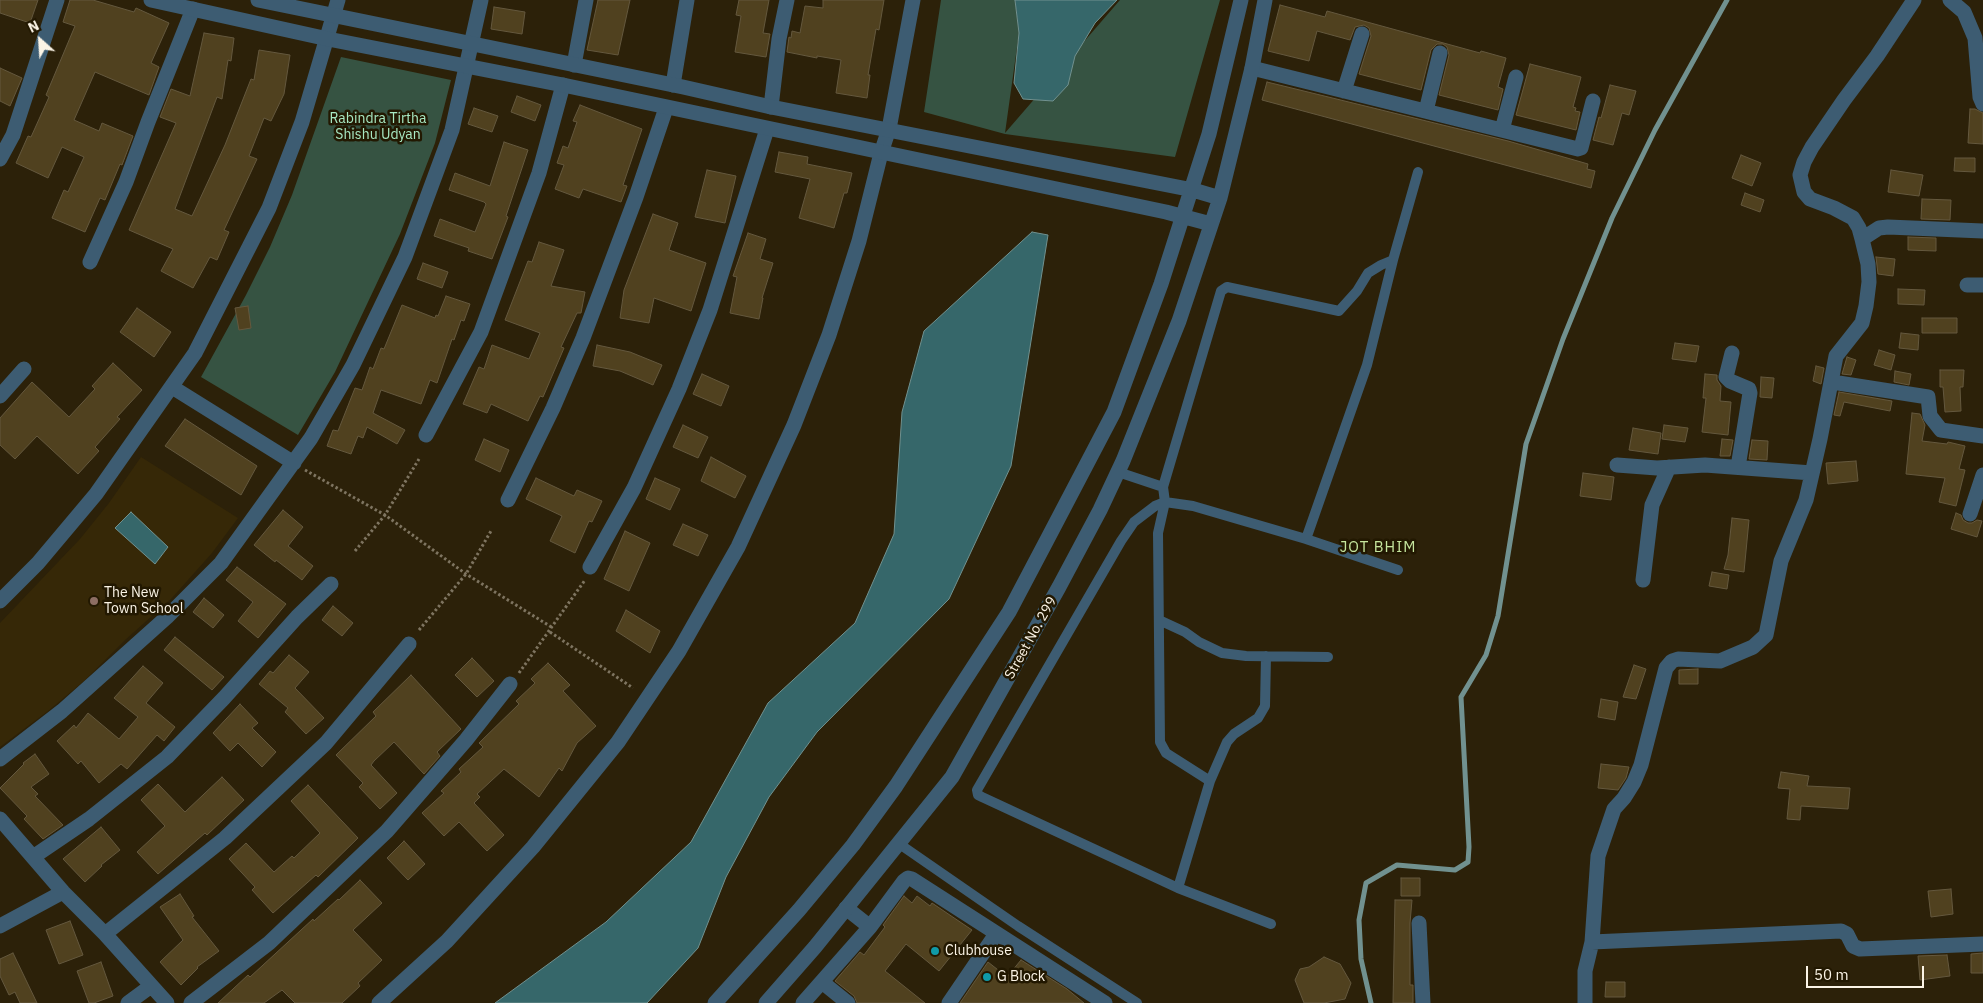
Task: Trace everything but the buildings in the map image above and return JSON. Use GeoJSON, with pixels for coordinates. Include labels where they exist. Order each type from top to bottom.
{"type":"FeatureCollection","features":[{"type":"Feature","properties":{"kind":"street"},"geometry":{"type":"LineString","coordinates":[[0,159],[13,135],[57,0]]}},
{"type":"Feature","properties":{"kind":"street"},"geometry":{"type":"LineString","coordinates":[[151,0],[328,39],[467,68],[563,85],[1052,188],[1183,216],[1211,224]]}},
{"type":"Feature","properties":{"kind":"street"},"geometry":{"type":"LineString","coordinates":[[258,0],[673,85],[771,107],[1192,190],[1220,198]]}},
{"type":"Feature","properties":{"kind":"street"},"geometry":{"type":"LineString","coordinates":[[0,601],[38,563],[96,494],[195,353],[269,208],[302,122],[338,0]]}},
{"type":"Feature","properties":{"kind":"street"},"geometry":{"type":"LineString","coordinates":[[0,759],[62,711],[167,617],[221,563],[311,438],[353,365],[405,257],[452,130],[481,0]]}},
{"type":"Feature","properties":{"kind":"street"},"geometry":{"type":"LineString","coordinates":[[574,65],[586,0]]}},
{"type":"Feature","properties":{"kind":"street"},"geometry":{"type":"LineString","coordinates":[[673,85],[687,0]]}},
{"type":"Feature","properties":{"kind":"street"},"geometry":{"type":"LineString","coordinates":[[771,107],[778,39],[787,0]]}},
{"type":"Feature","properties":{"kind":"street"},"geometry":{"type":"LineString","coordinates":[[379,1003],[447,941],[533,847],[618,742],[679,651],[738,547],[794,425],[829,336],[859,240],[881,153],[889,130],[913,0]]}},
{"type":"Feature","properties":{"kind":"street"},"geometry":{"type":"LineString","coordinates":[[715,1003],[799,910],[853,846],[901,778],[1009,612],[1114,412],[1161,284],[1192,190],[1209,134],[1241,0]]}},
{"type":"Feature","properties":{"kind":"street","name":"Street No. 299"},"geometry":{"type":"LineString","coordinates":[[766,1003],[815,948],[952,777],[1059,587],[1118,472],[1179,321],[1220,198],[1252,68],[1265,0]]}},
{"type":"Feature","properties":{"kind":"street"},"geometry":{"type":"LineString","coordinates":[[1586,1003],[1585,971],[1592,942],[1598,856],[1614,809],[1629,790],[1641,765],[1666,668],[1672,661],[1678,659],[1720,661],[1753,647],[1766,636],[1781,560],[1798,522],[1812,473],[1836,356],[1862,323],[1866,306],[1868,264],[1859,228],[1853,218],[1810,199],[1804,192],[1800,175],[1812,146],[1877,56],[1914,0]]}},
{"type":"Feature","properties":{"kind":"street"},"geometry":{"type":"LineString","coordinates":[[1950,0],[1964,12],[1975,38],[1980,96],[1983,104]]}},
{"type":"Feature","properties":{"kind":"street"},"geometry":{"type":"LineString","coordinates":[[90,262],[126,182],[193,9]]}},
{"type":"Feature","properties":{"kind":"street"},"geometry":{"type":"LineString","coordinates":[[1344,91],[1362,34]]}},
{"type":"Feature","properties":{"kind":"street"},"geometry":{"type":"LineString","coordinates":[[1426,111],[1440,53]]}},
{"type":"Feature","properties":{"kind":"street"},"geometry":{"type":"LineString","coordinates":[[1252,68],[1578,149],[1581,148],[1593,101]]}},
{"type":"Feature","properties":{"kind":"street"},"geometry":{"type":"LineString","coordinates":[[1502,130],[1516,76]]}},
{"type":"Feature","properties":{"kind":"street"},"geometry":{"type":"LineString","coordinates":[[426,435],[481,332],[539,173],[563,85]]}},
{"type":"Feature","properties":{"kind":"street"},"geometry":{"type":"LineString","coordinates":[[508,500],[553,408],[583,338],[636,198],[666,108]]}},
{"type":"Feature","properties":{"kind":"street"},"geometry":{"type":"LineString","coordinates":[[589,571],[634,488],[679,389],[710,310],[754,176],[767,129]]}},
{"type":"Feature","properties":{"kind":"street"},"geometry":{"type":"LineString","coordinates":[[1862,239],[1879,228],[1888,227],[1983,231]]}},
{"type":"Feature","properties":{"kind":"street"},"geometry":{"type":"LineString","coordinates":[[1967,285],[1983,285]]}},
{"type":"Feature","properties":{"kind":"street"},"geometry":{"type":"LineString","coordinates":[[1732,353],[1726,377],[1730,381],[1749,389],[1750,393],[1738,467]]}},
{"type":"Feature","properties":{"kind":"street"},"geometry":{"type":"LineString","coordinates":[[0,396],[24,369]]}},
{"type":"Feature","properties":{"kind":"street"},"geometry":{"type":"LineString","coordinates":[[1832,382],[1928,397],[1930,416],[1941,430],[1983,436]]}},
{"type":"Feature","properties":{"kind":"street"},"geometry":{"type":"LineString","coordinates":[[172,387],[294,463]]}},
{"type":"Feature","properties":{"kind":"street"},"geometry":{"type":"LineString","coordinates":[[1617,465],[1669,468],[1705,465],[1812,473]]}},
{"type":"Feature","properties":{"kind":"street"},"geometry":{"type":"LineString","coordinates":[[1643,580],[1652,505],[1669,468]]}},
{"type":"Feature","properties":{"kind":"street"},"geometry":{"type":"LineString","coordinates":[[1970,514],[1983,475]]}},
{"type":"Feature","properties":{"kind":"street"},"geometry":{"type":"LineString","coordinates":[[33,857],[89,819],[167,757],[224,698],[297,617],[331,584]]}},
{"type":"Feature","properties":{"kind":"street"},"geometry":{"type":"LineString","coordinates":[[104,934],[225,838],[326,743],[409,644]]}},
{"type":"Feature","properties":{"kind":"street"},"geometry":{"type":"LineString","coordinates":[[191,1003],[269,943],[387,831],[466,740],[514,679]]}},
{"type":"Feature","properties":{"kind":"street"},"geometry":{"type":"LineString","coordinates":[[0,819],[63,892],[166,1003]]}},
{"type":"Feature","properties":{"kind":"street"},"geometry":{"type":"LineString","coordinates":[[803,1003],[870,927],[908,878],[1100,1002]]}},
{"type":"Feature","properties":{"kind":"street"},"geometry":{"type":"LineString","coordinates":[[0,926],[63,892]]}},
{"type":"Feature","properties":{"kind":"street"},"geometry":{"type":"LineString","coordinates":[[846,908],[870,927]]}},
{"type":"Feature","properties":{"kind":"street"},"geometry":{"type":"LineString","coordinates":[[1419,923],[1423,1003]]}},
{"type":"Feature","properties":{"kind":"street"},"geometry":{"type":"LineString","coordinates":[[1592,942],[1841,931],[1847,934],[1853,946],[1860,949],[1983,944]]}},
{"type":"Feature","properties":{"kind":"street"},"geometry":{"type":"LineString","coordinates":[[949,1003],[996,934]]}},
{"type":"Feature","properties":{"kind":"street"},"geometry":{"type":"LineString","coordinates":[[822,982],[848,1003]]}},
{"type":"Feature","properties":{"kind":"street"},"geometry":{"type":"LineString","coordinates":[[128,1003],[151,986]]}},
{"type":"Feature","properties":{"kind":"lane"},"geometry":{"type":"LineString","coordinates":[[1306,539],[1367,365],[1393,260],[1418,172]]}},
{"type":"Feature","properties":{"kind":"lane"},"geometry":{"type":"LineString","coordinates":[[1210,781],[1166,754],[1160,742],[1158,534],[1165,502],[1163,487],[1222,291],[1227,287],[1306,302],[1324,309],[1339,311],[1357,291],[1368,273],[1381,264],[1393,260]]}},
{"type":"Feature","properties":{"kind":"lane"},"geometry":{"type":"LineString","coordinates":[[1118,472],[1163,487]]}},
{"type":"Feature","properties":{"kind":"lane"},"geometry":{"type":"LineString","coordinates":[[1271,924],[1178,888],[982,797],[978,795],[977,790],[1121,541],[1134,522],[1145,512],[1165,502],[1193,506],[1306,539],[1398,570]]}},
{"type":"Feature","properties":{"kind":"lane"},"geometry":{"type":"LineString","coordinates":[[1159,620],[1185,632],[1199,642],[1222,652],[1266,656],[1328,657]]}},
{"type":"Feature","properties":{"kind":"lane"},"geometry":{"type":"LineString","coordinates":[[1178,888],[1210,781],[1227,742],[1234,734],[1258,718],[1265,706],[1266,656]]}},
{"type":"Feature","properties":{"kind":"lane"},"geometry":{"type":"LineString","coordinates":[[898,843],[1018,926],[1138,1003]]}},
{"type":"Feature","properties":{"kind":"path"},"geometry":{"type":"LineString","coordinates":[[354,551],[385,515],[419,459]]}},
{"type":"Feature","properties":{"kind":"path"},"geometry":{"type":"LineString","coordinates":[[294,463],[385,515],[466,574],[551,630],[633,688]]}},
{"type":"Feature","properties":{"kind":"path"},"geometry":{"type":"LineString","coordinates":[[419,630],[466,574],[491,531]]}},
{"type":"Feature","properties":{"kind":"path"},"geometry":{"type":"LineString","coordinates":[[514,679],[551,630],[589,571]]}},
{"type":"Feature","properties":{"kind":"shaded area","name":"The New Town School"},"geometry":{"type":"Polygon","coordinates":[[[141,457],[238,518],[212,553],[171,599],[125,640],[84,681],[0,747],[0,623],[80,539],[109,503],[141,457]]]}},
{"type":"Feature","properties":{"kind":"green space"},"geometry":{"type":"Polygon","coordinates":[[[941,0],[1015,0],[1019,33],[1005,133],[1120,0],[1220,0],[1175,157],[1005,134],[924,112],[941,0]]]}},
{"type":"Feature","properties":{"kind":"green space","name":"Rabindra Tirtha Shishu Udyan"},"geometry":{"type":"Polygon","coordinates":[[[341,57],[451,80],[435,143],[400,234],[335,372],[298,435],[201,377],[270,247],[292,195],[341,57]]]}},
{"type":"Feature","properties":{"kind":"water"},"geometry":{"type":"Polygon","coordinates":[[[1015,0],[1117,0],[1095,23],[1075,56],[1068,85],[1053,101],[1023,99],[1014,83],[1019,33],[1015,0]]]}},
{"type":"Feature","properties":{"kind":"water"},"geometry":{"type":"Polygon","coordinates":[[[1032,232],[1048,235],[1011,466],[949,599],[817,732],[769,797],[726,877],[698,948],[647,1003],[495,1003],[606,922],[691,842],[768,703],[855,623],[894,534],[902,412],[924,331],[1032,232]]]}},
{"type":"Feature","properties":{"kind":"water"},"geometry":{"type":"Polygon","coordinates":[[[131,512],[168,547],[155,564],[115,528],[131,512]]]}},
{"type":"Feature","properties":{"kind":"waterway"},"geometry":{"type":"LineString","coordinates":[[1371,1003],[1361,959],[1359,920],[1366,883],[1397,865],[1455,870],[1468,862],[1469,847],[1461,697],[1486,655],[1498,616],[1526,444],[1563,339],[1612,218],[1655,130],[1727,0]]}},
{"type":"Feature","properties":{"kind":"place","name":"The New Town School"},"geometry":{"type":"Point","coordinates":[94,601]}},
{"type":"Feature","properties":{"kind":"place","name":"Clubhouse"},"geometry":{"type":"Point","coordinates":[935,951]}},
{"type":"Feature","properties":{"kind":"place","name":"G Block"},"geometry":{"type":"Point","coordinates":[987,977]}},
{"type":"Feature","properties":{"kind":"district","name":"JOT BHIM"},"geometry":{"type":"Point","coordinates":[1378,548]}}]}
